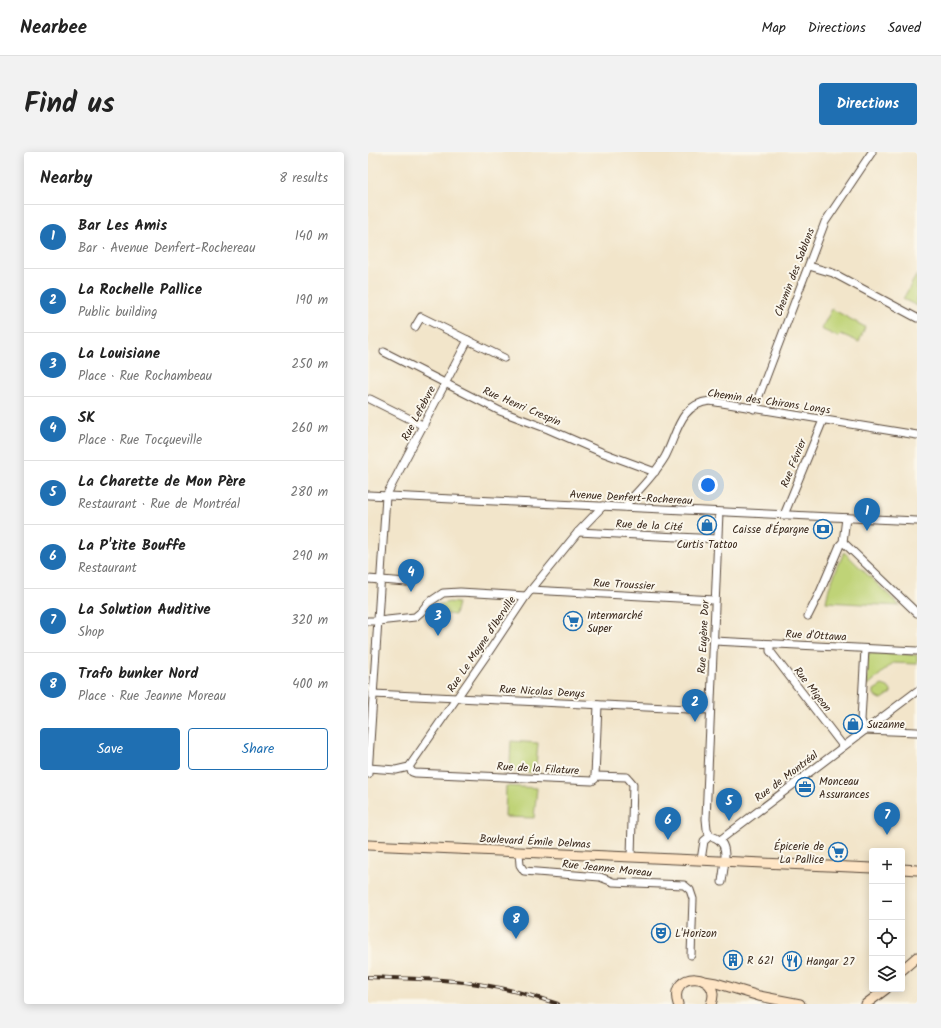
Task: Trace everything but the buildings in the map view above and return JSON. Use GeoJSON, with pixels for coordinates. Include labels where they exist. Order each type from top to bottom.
{"type":"FeatureCollection","features":[{"type":"Feature","properties":{"kind":"main road","name":"Boulevard Émile Delmas"},"geometry":{"type":"LineString","coordinates":[[368,845],[869,868]]}},
{"type":"Feature","properties":{"kind":"main road"},"geometry":{"type":"LineString","coordinates":[[905,869],[917,870]]}},
{"type":"Feature","properties":{"kind":"main road"},"geometry":{"type":"LineString","coordinates":[[905,967],[917,957]]}},
{"type":"Feature","properties":{"kind":"main road"},"geometry":{"type":"LineString","coordinates":[[678,1004],[677,993],[682,983],[693,978],[716,983],[759,996],[800,1004]]}},
{"type":"Feature","properties":{"kind":"main road"},"geometry":{"type":"LineString","coordinates":[[704,981],[712,990],[713,996],[711,1004]]}},
{"type":"Feature","properties":{"kind":"main road"},"geometry":{"type":"LineString","coordinates":[[866,1004],[882,992]]}},
{"type":"Feature","properties":{"kind":"main road"},"geometry":{"type":"LineString","coordinates":[[878,1004],[884,992]]}},
{"type":"Feature","properties":{"kind":"street","name":"Chemin des Sablons"},"geometry":{"type":"LineString","coordinates":[[754,409],[825,222],[872,152]]}},
{"type":"Feature","properties":{"kind":"street"},"geometry":{"type":"LineString","coordinates":[[809,266],[834,273],[917,318]]}},
{"type":"Feature","properties":{"kind":"street"},"geometry":{"type":"LineString","coordinates":[[415,327],[422,317],[504,358]]}},
{"type":"Feature","properties":{"kind":"street","name":"Rue Lefebvre"},"geometry":{"type":"LineString","coordinates":[[386,496],[468,340]]}},
{"type":"Feature","properties":{"kind":"street","name":"Rue Henri Crespin"},"geometry":{"type":"LineString","coordinates":[[384,352],[500,411],[655,472]]}},
{"type":"Feature","properties":{"kind":"street"},"geometry":{"type":"LineString","coordinates":[[370,399],[424,426]]}},
{"type":"Feature","properties":{"kind":"street","name":"Chemin des Chirons Longs"},"geometry":{"type":"LineString","coordinates":[[627,507],[628,502],[655,472],[665,457],[676,429],[685,415],[692,406],[700,402],[710,401],[917,435]]}},
{"type":"Feature","properties":{"kind":"street","name":"Rue Février"},"geometry":{"type":"LineString","coordinates":[[784,515],[823,420]]}},
{"type":"Feature","properties":{"kind":"street","name":"Avenue Denfert-Rochereau"},"geometry":{"type":"LineString","coordinates":[[368,495],[917,521]]}},
{"type":"Feature","properties":{"kind":"street"},"geometry":{"type":"LineString","coordinates":[[368,774],[386,496]]}},
{"type":"Feature","properties":{"kind":"street","name":"Rue Le Moyne d'Iberville"},"geometry":{"type":"LineString","coordinates":[[409,767],[529,593],[578,532],[603,506]]}},
{"type":"Feature","properties":{"kind":"street","name":"Rue Eugène Dor"},"geometry":{"type":"LineString","coordinates":[[710,836],[707,829],[706,819],[719,512]]}},
{"type":"Feature","properties":{"kind":"street"},"geometry":{"type":"LineString","coordinates":[[808,616],[840,545],[843,542],[846,518]]}},
{"type":"Feature","properties":{"kind":"street","name":"Rue de la Cité"},"geometry":{"type":"LineString","coordinates":[[578,532],[718,539]]}},
{"type":"Feature","properties":{"kind":"street"},"geometry":{"type":"LineString","coordinates":[[843,542],[917,613]]}},
{"type":"Feature","properties":{"kind":"street"},"geometry":{"type":"LineString","coordinates":[[368,579],[407,582]]}},
{"type":"Feature","properties":{"kind":"street","name":"Rue Troussier"},"geometry":{"type":"LineString","coordinates":[[368,620],[378,621],[415,617],[421,612],[428,602],[443,593],[460,592],[715,600]]}},
{"type":"Feature","properties":{"kind":"street","name":"Rue d'Ottawa"},"geometry":{"type":"LineString","coordinates":[[714,641],[917,651]]}},
{"type":"Feature","properties":{"kind":"street","name":"Rue Migeon"},"geometry":{"type":"LineString","coordinates":[[770,644],[770,652],[843,746]]}},
{"type":"Feature","properties":{"kind":"street"},"geometry":{"type":"LineString","coordinates":[[865,649],[861,720],[866,730],[917,732]]}},
{"type":"Feature","properties":{"kind":"street","name":"Rue de Montréal"},"geometry":{"type":"LineString","coordinates":[[720,840],[917,691]]}},
{"type":"Feature","properties":{"kind":"street","name":"Rue Nicolas Denys"},"geometry":{"type":"LineString","coordinates":[[373,694],[710,710]]}},
{"type":"Feature","properties":{"kind":"street","name":"Rue de la Filature"},"geometry":{"type":"LineString","coordinates":[[409,767],[412,772],[415,773],[563,781],[592,781],[595,779],[598,705]]}},
{"type":"Feature","properties":{"kind":"street"},"geometry":{"type":"LineString","coordinates":[[368,768],[396,770],[409,767]]}},
{"type":"Feature","properties":{"kind":"street"},"geometry":{"type":"LineString","coordinates":[[595,776],[627,777],[632,781],[631,857]]}},
{"type":"Feature","properties":{"kind":"street"},"geometry":{"type":"LineString","coordinates":[[701,860],[704,841],[710,836],[720,840],[724,845],[722,882]]}},
{"type":"Feature","properties":{"kind":"street","name":"Rue Jeanne Moreau"},"geometry":{"type":"LineString","coordinates":[[519,852],[520,865],[524,871],[600,877],[613,882],[684,885],[690,890],[693,899],[691,955]]}},
{"type":"Feature","properties":{"kind":"green space"},"geometry":{"type":"Polygon","coordinates":[[[917,274],[917,306],[903,299],[917,274]]]}},
{"type":"Feature","properties":{"kind":"green space"},"geometry":{"type":"Polygon","coordinates":[[[832,309],[865,327],[859,342],[841,334],[838,337],[821,329],[832,309]]]}},
{"type":"Feature","properties":{"kind":"green space"},"geometry":{"type":"Polygon","coordinates":[[[844,552],[900,606],[826,602],[829,588],[844,552]]]}},
{"type":"Feature","properties":{"kind":"green space"},"geometry":{"type":"Polygon","coordinates":[[[449,602],[458,603],[455,615],[446,614],[438,605],[449,602]]]}},
{"type":"Feature","properties":{"kind":"green space"},"geometry":{"type":"Polygon","coordinates":[[[868,653],[917,655],[917,664],[893,663],[867,686],[868,653]]]}},
{"type":"Feature","properties":{"kind":"green space"},"geometry":{"type":"Polygon","coordinates":[[[882,685],[888,687],[891,693],[882,699],[877,698],[874,694],[874,690],[882,685]]]}},
{"type":"Feature","properties":{"kind":"green space"},"geometry":{"type":"Polygon","coordinates":[[[511,741],[538,743],[536,766],[540,773],[505,771],[510,765],[511,741]]]}},
{"type":"Feature","properties":{"kind":"green space"},"geometry":{"type":"Polygon","coordinates":[[[506,786],[537,788],[534,818],[505,817],[506,786]]]}},
{"type":"Feature","properties":{"kind":"railway"},"geometry":{"type":"LineString","coordinates":[[368,977],[441,980],[470,983],[512,991],[558,1004]]}},
{"type":"Feature","properties":{"kind":"place","name":"Curtis Tattoo"},"geometry":{"type":"Point","coordinates":[707,525]}},
{"type":"Feature","properties":{"kind":"place","name":"Caisse d'Épargne"},"geometry":{"type":"Point","coordinates":[823,529]}},
{"type":"Feature","properties":{"kind":"place","name":"Bar Les Amis"},"geometry":{"type":"Point","coordinates":[867,531]}},
{"type":"Feature","properties":{"kind":"place","name":"SK"},"geometry":{"type":"Point","coordinates":[411,592]}},
{"type":"Feature","properties":{"kind":"place","name":"Intermarché Super"},"geometry":{"type":"Point","coordinates":[573,621]}},
{"type":"Feature","properties":{"kind":"place","name":"La Louisiane"},"geometry":{"type":"Point","coordinates":[438,636]}},
{"type":"Feature","properties":{"kind":"place","name":"La Rochelle Pallice"},"geometry":{"type":"Point","coordinates":[695,722]}},
{"type":"Feature","properties":{"kind":"place","name":"Suzanne"},"geometry":{"type":"Point","coordinates":[853,724]}},
{"type":"Feature","properties":{"kind":"place","name":"Monceau Assurances"},"geometry":{"type":"Point","coordinates":[805,787]}},
{"type":"Feature","properties":{"kind":"place","name":"La Charette de Mon Père"},"geometry":{"type":"Point","coordinates":[729,821]}},
{"type":"Feature","properties":{"kind":"place","name":"La Solution Auditive"},"geometry":{"type":"Point","coordinates":[887,835]}},
{"type":"Feature","properties":{"kind":"place","name":"La P'tite Bouffe"},"geometry":{"type":"Point","coordinates":[668,840]}},
{"type":"Feature","properties":{"kind":"place","name":"Épicerie de La Pallice"},"geometry":{"type":"Point","coordinates":[838,852]}},
{"type":"Feature","properties":{"kind":"place","name":"L'Horizon"},"geometry":{"type":"Point","coordinates":[661,933]}},
{"type":"Feature","properties":{"kind":"place","name":"Trafo bunker Nord"},"geometry":{"type":"Point","coordinates":[516,939]}},
{"type":"Feature","properties":{"kind":"place","name":"R 621"},"geometry":{"type":"Point","coordinates":[733,960]}},
{"type":"Feature","properties":{"kind":"place","name":"Hangar 27"},"geometry":{"type":"Point","coordinates":[792,961]}}]}
